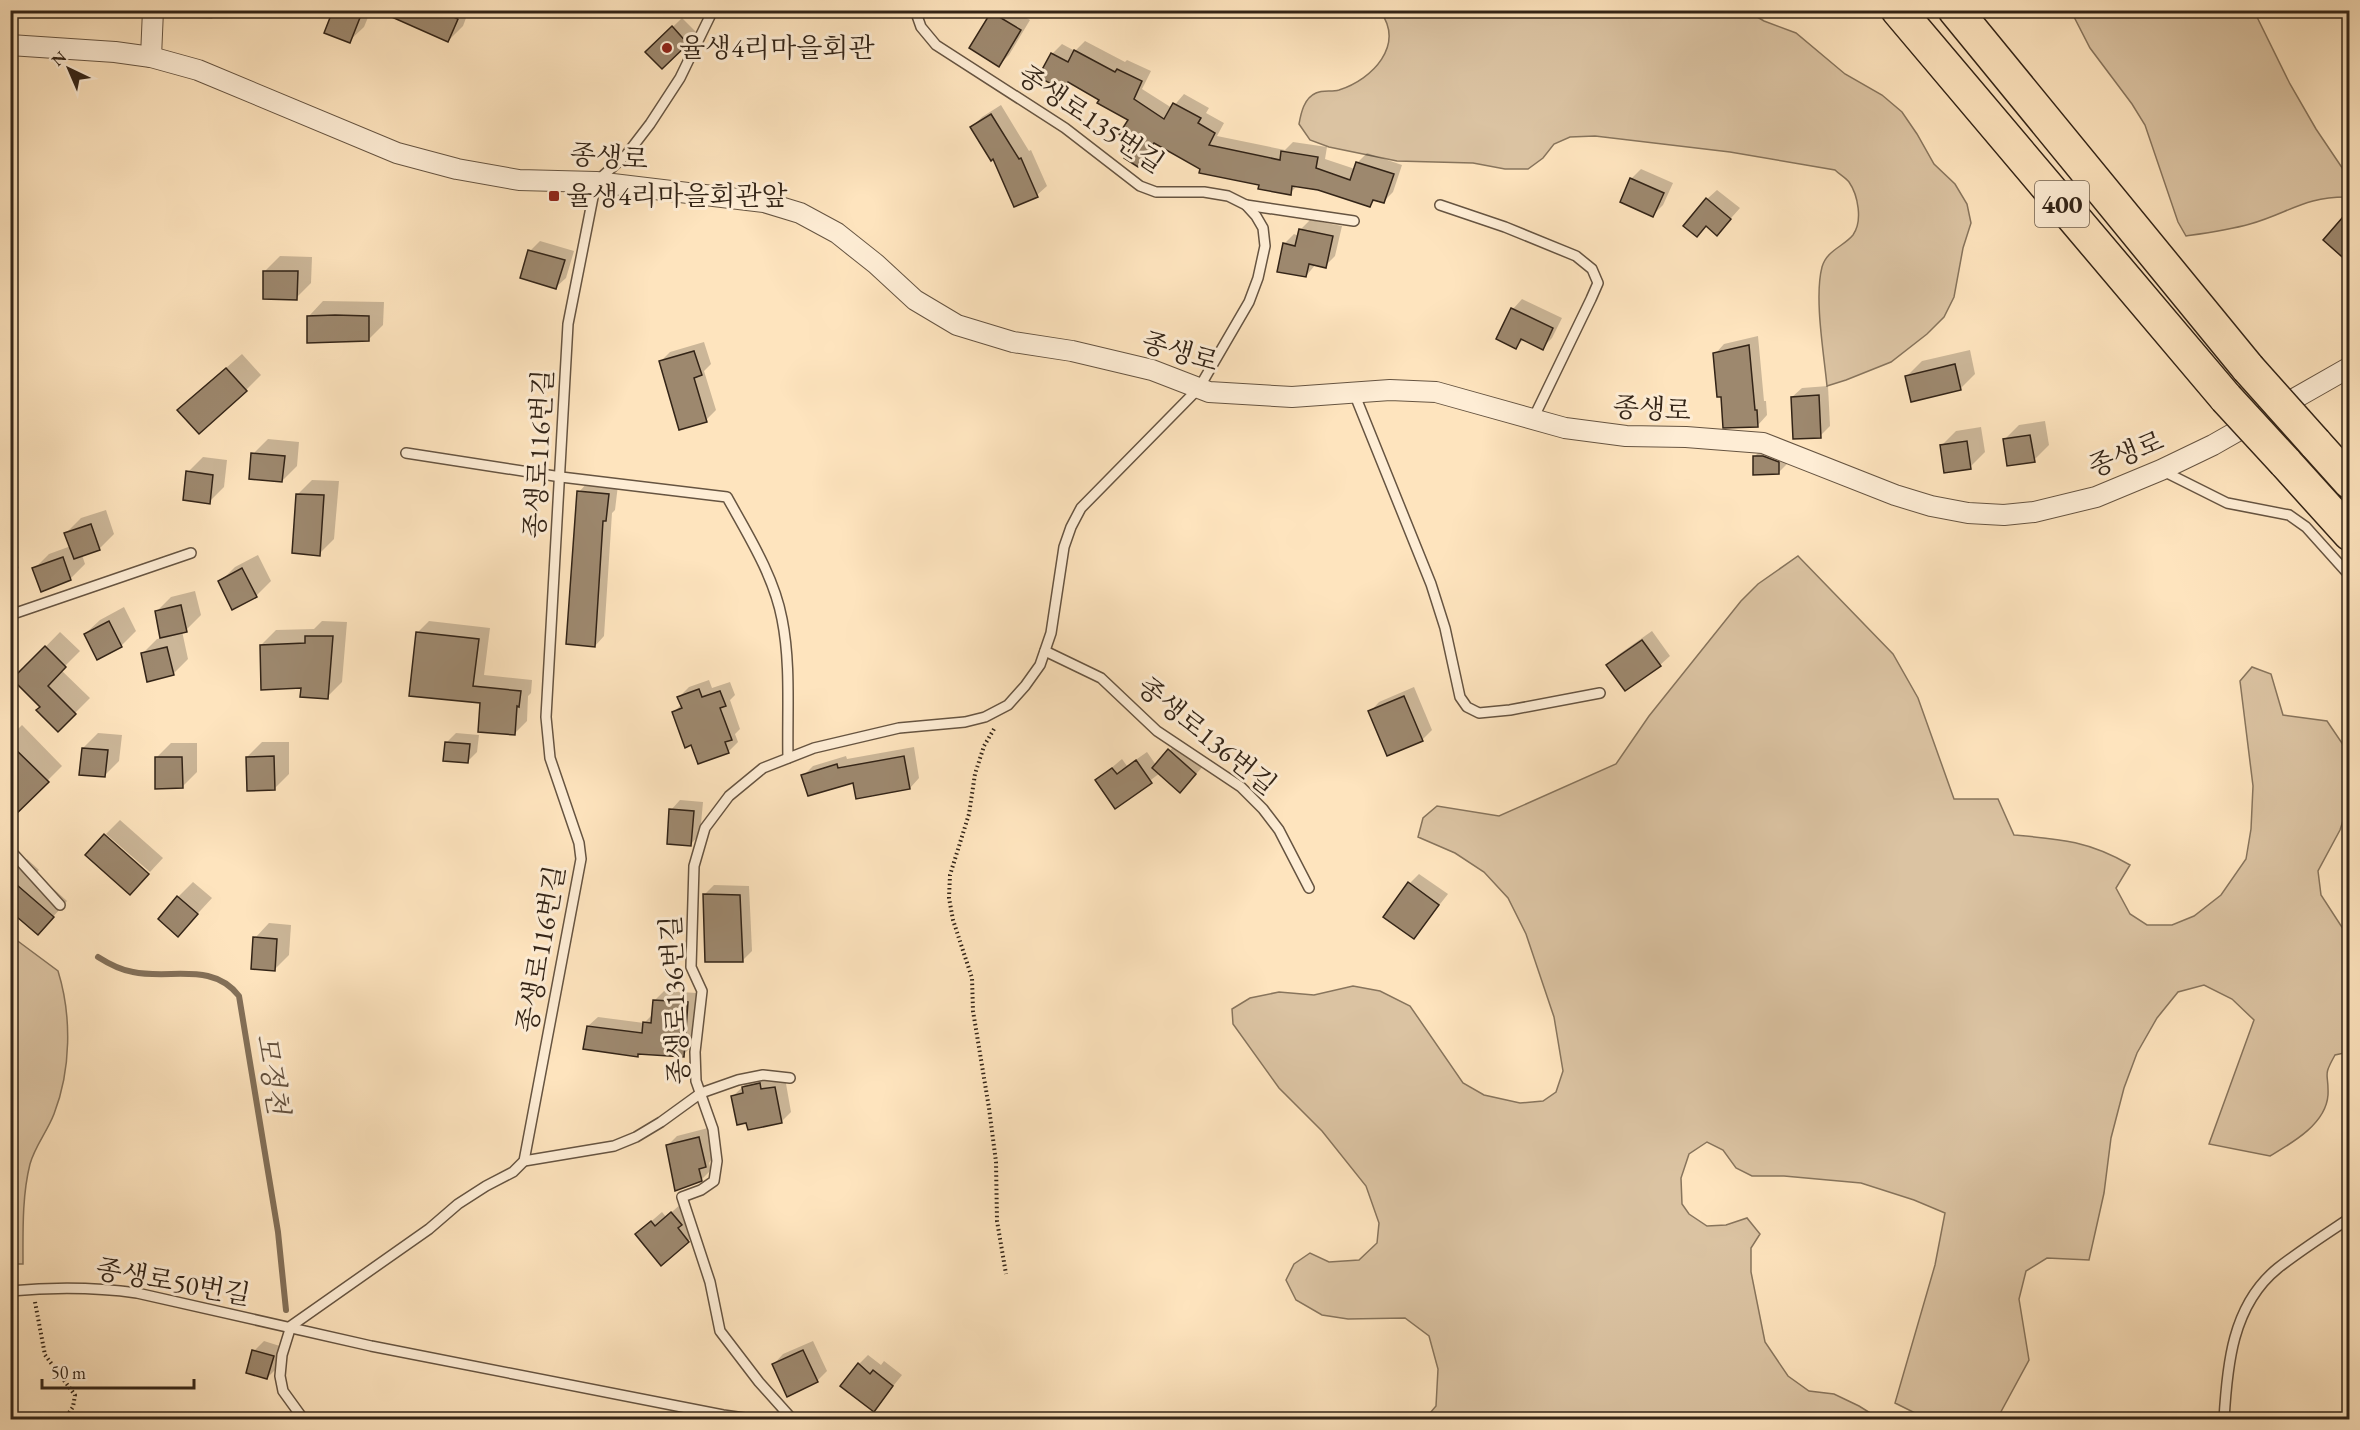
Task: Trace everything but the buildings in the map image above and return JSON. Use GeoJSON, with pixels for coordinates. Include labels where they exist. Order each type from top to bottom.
{"type":"FeatureCollection","features":[{"type":"Feature","properties":{"kind":"highway","name":"400"},"geometry":{"type":"LineString","coordinates":[[1898,10],[2226,398],[2349,534]]}},
{"type":"Feature","properties":{"kind":"highway","name":"400"},"geometry":{"type":"LineString","coordinates":[[1955,10],[2248,368],[2349,482]]}},
{"type":"Feature","properties":{"kind":"street"},"geometry":{"type":"LineString","coordinates":[[151,57],[153,10]]}},
{"type":"Feature","properties":{"kind":"street","name":"종생로"},"geometry":{"type":"LineString","coordinates":[[10,45],[115,52],[151,57],[208,74],[397,153],[457,169],[519,180],[596,182],[764,202],[800,213],[837,233],[876,264],[915,300],[957,325],[1013,342],[1072,351],[1152,370],[1209,392],[1292,397],[1390,390],[1436,393],[1565,428],[1626,436],[1686,437],[1763,443],[1895,495],[1930,506],[1977,513],[2004,515],[2057,507],[2096,497],[2213,445],[2349,367]]}},
{"type":"Feature","properties":{"kind":"lane"},"geometry":{"type":"LineString","coordinates":[[596,182],[627,154],[650,124],[680,78],[713,10]]}},
{"type":"Feature","properties":{"kind":"lane","name":"종생로135번길"},"geometry":{"type":"LineString","coordinates":[[915,10],[921,27],[936,45],[1065,128],[1140,186],[1156,192],[1204,192],[1228,196],[1246,205],[1354,221]]}},
{"type":"Feature","properties":{"kind":"lane","name":"종생로116번길"},"geometry":{"type":"LineString","coordinates":[[524,1161],[581,860],[579,843],[550,758],[546,717],[568,324],[596,182]]}},
{"type":"Feature","properties":{"kind":"lane"},"geometry":{"type":"LineString","coordinates":[[1199,388],[1245,311],[1258,278],[1264,246],[1263,228],[1246,205]]}},
{"type":"Feature","properties":{"kind":"lane"},"geometry":{"type":"LineString","coordinates":[[1440,205],[1567,253],[1592,269],[1598,283],[1595,291],[1533,419]]}},
{"type":"Feature","properties":{"kind":"lane","name":"종생로136번길"},"geometry":{"type":"LineString","coordinates":[[793,1419],[734,1353],[720,1331],[710,1282],[682,1197],[701,1190],[714,1181],[717,1161],[713,1129],[696,1081],[695,1052],[702,991],[691,967],[694,866],[705,828],[729,796],[763,768],[814,748],[899,728],[965,722],[985,717],[1008,705],[1040,665],[1051,633],[1064,547],[1081,508],[1199,388]]}},
{"type":"Feature","properties":{"kind":"lane"},"geometry":{"type":"LineString","coordinates":[[1354,393],[1431,584],[1445,628],[1460,697],[1467,707],[1479,713],[1510,710],[1600,693]]}},
{"type":"Feature","properties":{"kind":"lane"},"geometry":{"type":"LineString","coordinates":[[406,453],[561,477],[727,497],[755,549],[782,617],[787,650],[788,758]]}},
{"type":"Feature","properties":{"kind":"lane"},"geometry":{"type":"LineString","coordinates":[[2161,470],[2227,503],[2289,515],[2306,527],[2349,576]]}},
{"type":"Feature","properties":{"kind":"lane"},"geometry":{"type":"LineString","coordinates":[[10,615],[191,553]]}},
{"type":"Feature","properties":{"kind":"lane","name":"종생로136번길"},"geometry":{"type":"LineString","coordinates":[[1045,651],[1101,678],[1157,730],[1241,787],[1263,809],[1279,830],[1309,888]]}},
{"type":"Feature","properties":{"kind":"lane"},"geometry":{"type":"LineString","coordinates":[[10,850],[60,905]]}},
{"type":"Feature","properties":{"kind":"lane"},"geometry":{"type":"LineString","coordinates":[[304,1419],[284,1391],[280,1376],[282,1355],[291,1326],[429,1229],[458,1204],[513,1172],[524,1161],[614,1146],[636,1137],[701,1093],[738,1080],[764,1075],[790,1078]]}},
{"type":"Feature","properties":{"kind":"lane"},"geometry":{"type":"LineString","coordinates":[[2224,1419],[2227,1368],[2234,1335],[2256,1292],[2276,1269],[2349,1218]]}},
{"type":"Feature","properties":{"kind":"lane","name":"종생로50번길"},"geometry":{"type":"LineString","coordinates":[[10,1291],[99,1288],[137,1293],[207,1310],[291,1326],[371,1346],[508,1374],[723,1415],[759,1419]]}},
{"type":"Feature","properties":{"kind":"lane"},"geometry":{"type":"LineString","coordinates":[[770,1419],[793,1419]]}},
{"type":"Feature","properties":{"kind":"path"},"geometry":{"type":"LineString","coordinates":[[1006,1274],[997,1221],[996,1162],[973,1011],[972,978],[953,920],[949,898],[950,875],[969,814],[975,774],[984,746],[1008,705]]}},
{"type":"Feature","properties":{"kind":"path"},"geometry":{"type":"LineString","coordinates":[[34,1289],[45,1355],[75,1395],[73,1407],[64,1419]]}},
{"type":"Feature","properties":{"kind":"shaded area"},"geometry":{"type":"Polygon","coordinates":[[[1380,11],[1747,11],[1764,21],[1796,33],[1845,74],[1882,95],[1902,112],[1934,164],[1955,184],[1967,204],[1971,223],[1963,248],[1954,297],[1944,317],[1927,334],[1891,362],[1827,386],[1819,310],[1822,267],[1831,253],[1853,235],[1859,216],[1852,187],[1848,180],[1835,170],[1730,152],[1595,136],[1570,137],[1554,144],[1543,158],[1528,169],[1505,169],[1473,163],[1397,161],[1329,147],[1310,140],[1299,124],[1302,111],[1309,98],[1319,92],[1339,90],[1352,85],[1374,69],[1382,59],[1389,36],[1387,24],[1380,11]]]}},
{"type":"Feature","properties":{"kind":"shaded area"},"geometry":{"type":"Polygon","coordinates":[[[2068,11],[2254,11],[2290,84],[2316,129],[2349,178],[2349,197],[2320,199],[2250,224],[2186,236],[2178,222],[2145,125],[2090,48],[2072,13],[2068,11]]]}},
{"type":"Feature","properties":{"kind":"shaded area"},"geometry":{"type":"Polygon","coordinates":[[[1798,556],[1893,654],[1918,698],[1954,799],[1998,799],[2014,835],[2074,842],[2101,851],[2130,865],[2116,888],[2130,914],[2147,925],[2172,925],[2194,916],[2221,895],[2246,859],[2251,829],[2253,786],[2240,681],[2252,667],[2271,674],[2283,715],[2327,721],[2346,749],[2349,761],[2349,802],[2340,830],[2318,871],[2321,895],[2349,938],[2349,1052],[2335,1055],[2329,1068],[2328,1095],[2321,1115],[2315,1124],[2288,1145],[2270,1156],[2209,1144],[2254,1020],[2232,999],[2204,985],[2178,992],[2157,1018],[2137,1053],[2124,1088],[2111,1138],[2104,1193],[2089,1260],[2047,1258],[2026,1271],[2019,1299],[2029,1360],[1997,1419],[1915,1413],[1895,1403],[1935,1265],[1945,1213],[1914,1200],[1861,1183],[1784,1176],[1752,1176],[1736,1168],[1723,1150],[1707,1142],[1689,1154],[1681,1178],[1682,1204],[1689,1214],[1707,1226],[1726,1225],[1747,1218],[1760,1234],[1751,1248],[1751,1272],[1765,1342],[1788,1376],[1809,1391],[1834,1394],[1880,1419],[1425,1419],[1436,1406],[1438,1369],[1429,1336],[1405,1318],[1348,1319],[1322,1315],[1296,1300],[1286,1280],[1294,1264],[1310,1253],[1329,1262],[1359,1260],[1377,1243],[1379,1223],[1366,1186],[1322,1131],[1279,1088],[1233,1024],[1232,1009],[1250,998],[1279,992],[1314,995],[1353,986],[1380,991],[1410,1006],[1463,1083],[1484,1095],[1520,1103],[1543,1101],[1556,1092],[1563,1071],[1554,1017],[1526,934],[1508,898],[1484,872],[1455,853],[1418,837],[1423,818],[1437,806],[1499,816],[1616,764],[1649,716],[1741,601],[1758,584],[1798,556]]]}},
{"type":"Feature","properties":{"kind":"shaded area"},"geometry":{"type":"Polygon","coordinates":[[[11,936],[58,971],[66,1006],[68,1043],[60,1097],[51,1121],[32,1157],[27,1176],[23,1264],[10,1264],[11,936]]]}},
{"type":"Feature","properties":{"kind":"waterway","name":"모정천"},"geometry":{"type":"LineString","coordinates":[[98,957],[133,972],[203,975],[228,985],[239,996],[278,1232],[286,1310]]}},
{"type":"Feature","properties":{"kind":"place","name":"율생4리마을회관"},"geometry":{"type":"Point","coordinates":[667,48]}},
{"type":"Feature","properties":{"kind":"place","name":"율생4리마을회관앞"},"geometry":{"type":"Point","coordinates":[554,196]}}]}
